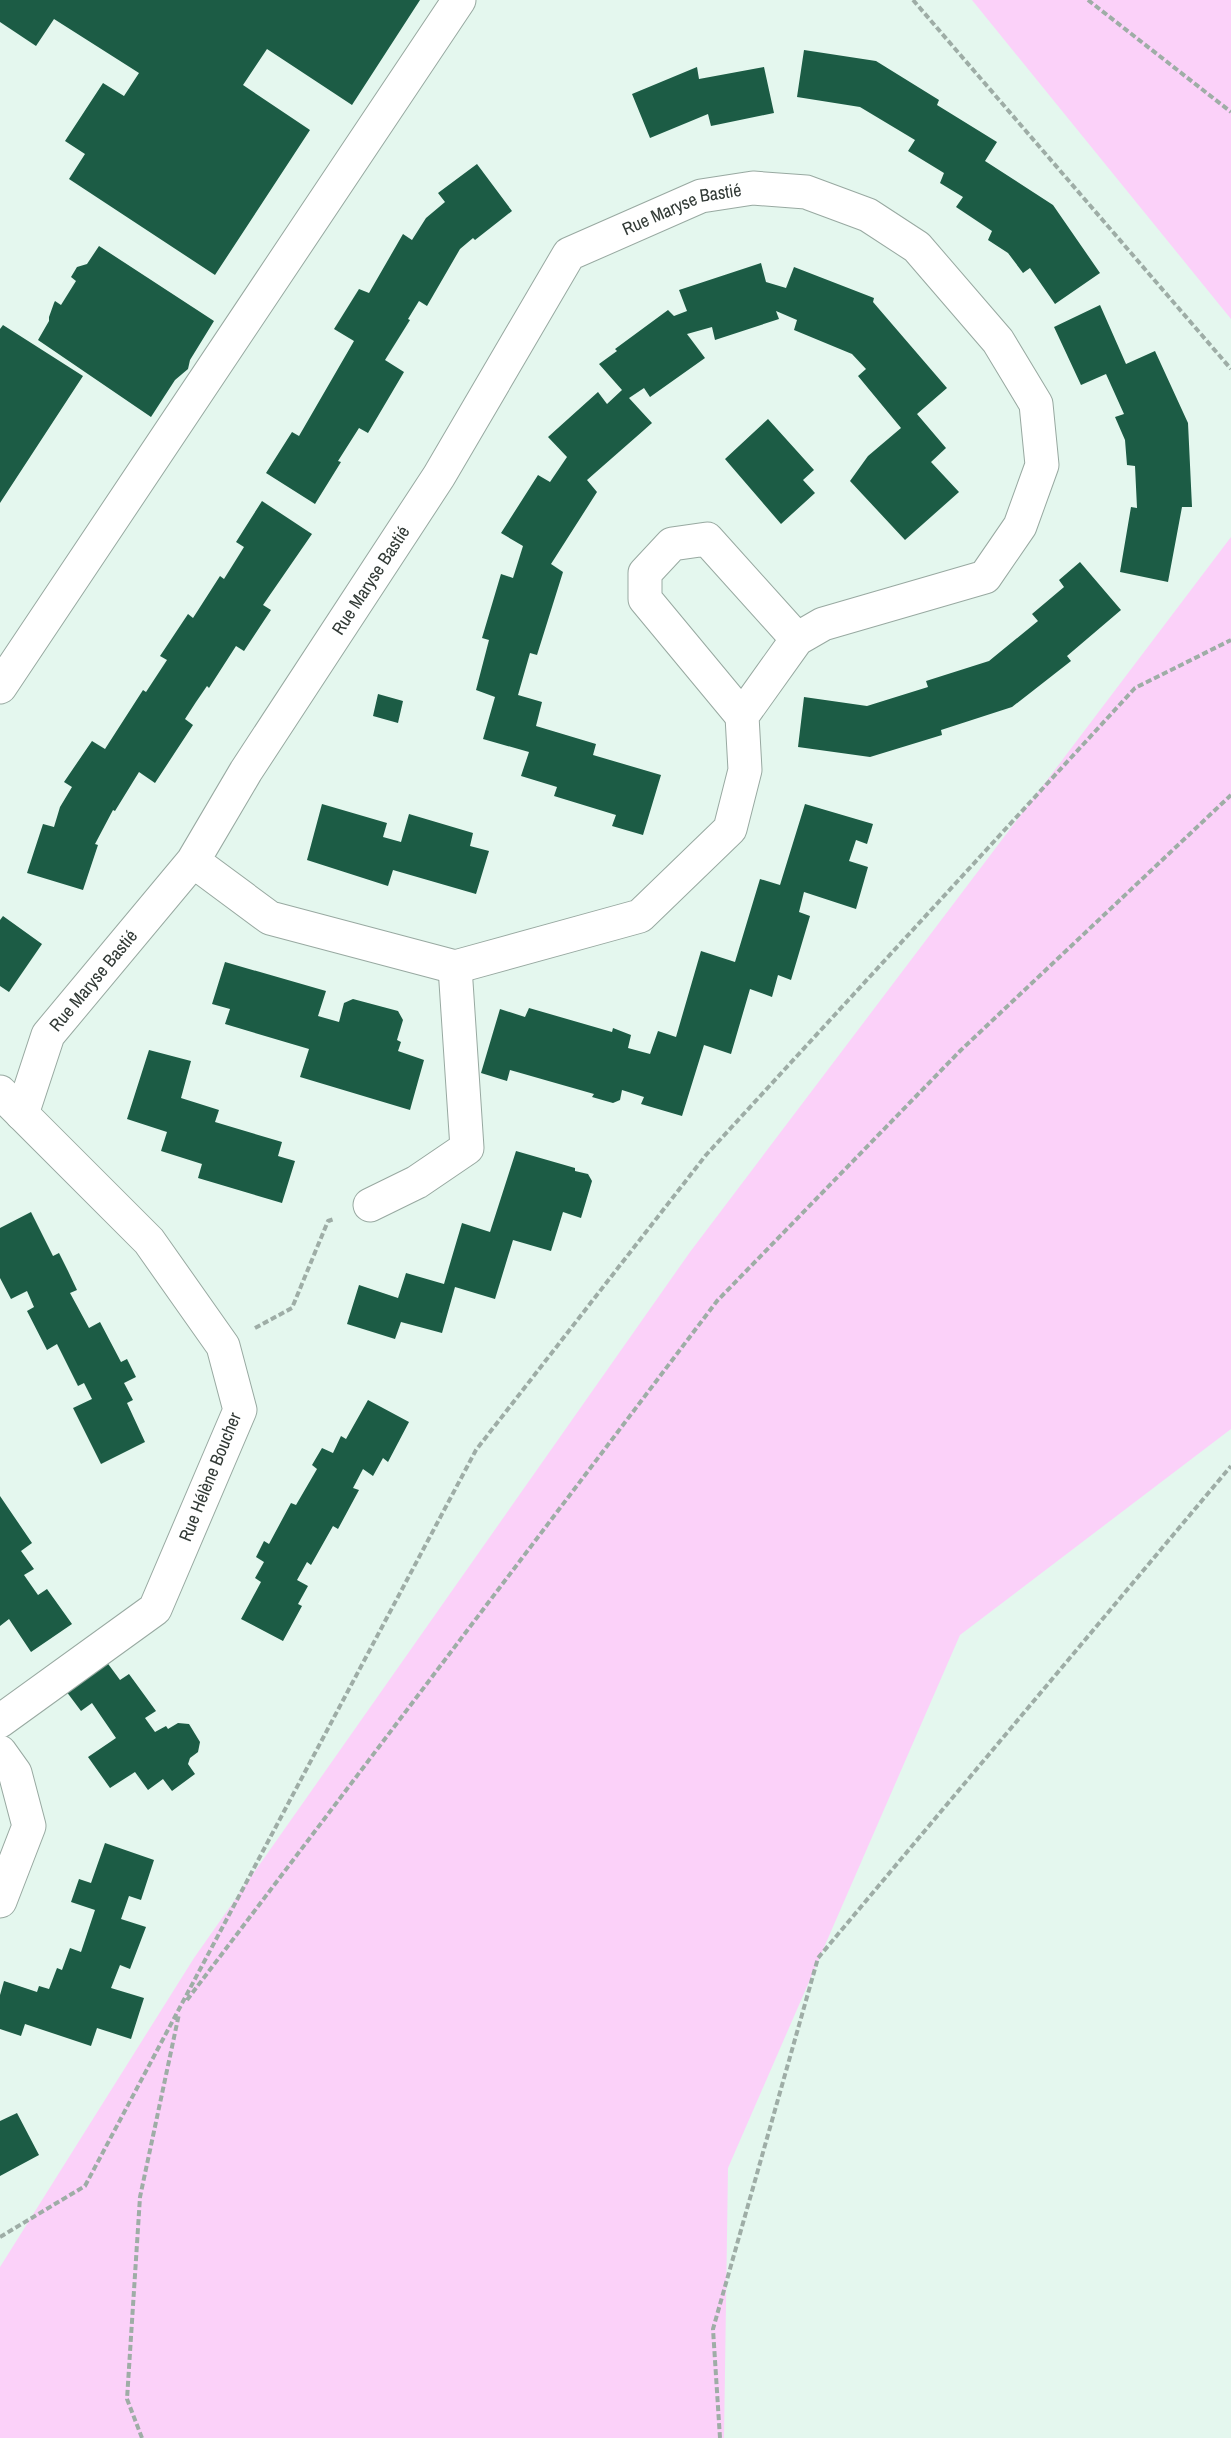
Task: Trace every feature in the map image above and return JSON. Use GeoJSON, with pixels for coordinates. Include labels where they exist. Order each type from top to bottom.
{"type":"FeatureCollection","features":[{"type":"Feature","properties":{"kind":"street"},"geometry":{"type":"LineString","coordinates":[[0,687],[459,0]]}},
{"type":"Feature","properties":{"kind":"street","name":"Rue Maryse Bastié"},"geometry":{"type":"LineString","coordinates":[[11,1103],[48,1035],[193,861],[246,771],[439,476],[569,254],[701,196],[753,188],[806,192],[868,215],[918,247],[998,341],[1036,404],[1041,465],[1020,526],[984,577],[823,624],[797,639],[742,716]]}},
{"type":"Feature","properties":{"kind":"street"},"geometry":{"type":"LineString","coordinates":[[193,861],[270,918],[454,967],[640,916],[730,829],[745,770],[742,716],[645,599],[645,573],[672,544],[707,539],[797,639]]}},
{"type":"Feature","properties":{"kind":"street"},"geometry":{"type":"LineString","coordinates":[[370,1205],[417,1182],[467,1148],[454,967]]}},
{"type":"Feature","properties":{"kind":"street","name":"Rue Hélène Boucher"},"geometry":{"type":"LineString","coordinates":[[0,1721],[155,1609],[240,1410],[223,1346],[150,1241],[11,1103]]}},
{"type":"Feature","properties":{"kind":"street"},"geometry":{"type":"LineString","coordinates":[[0,1752],[15,1773],[29,1826],[0,1900]]}},
{"type":"Feature","properties":{"kind":"path"},"geometry":{"type":"LineString","coordinates":[[913,0],[1231,369]]}},
{"type":"Feature","properties":{"kind":"path"},"geometry":{"type":"LineString","coordinates":[[1089,0],[1231,112]]}},
{"type":"Feature","properties":{"kind":"path"},"geometry":{"type":"LineString","coordinates":[[0,2237],[85,2186],[476,1450],[706,1155],[1135,688],[1231,640]]}},
{"type":"Feature","properties":{"kind":"path"},"geometry":{"type":"LineString","coordinates":[[142,2438],[127,2398],[140,2197],[180,2010],[717,1301],[960,1051],[1231,795]]}},
{"type":"Feature","properties":{"kind":"path"},"geometry":{"type":"LineString","coordinates":[[223,1346],[292,1308],[328,1221],[370,1205]]}},
{"type":"Feature","properties":{"kind":"path"},"geometry":{"type":"LineString","coordinates":[[720,2438],[713,2329],[818,1958],[1231,1466]]}},
{"type":"Feature","properties":{"kind":"shaded area"},"geometry":{"type":"Polygon","coordinates":[[[972,0],[1231,0],[1231,319],[972,0]]]}},
{"type":"Feature","properties":{"kind":"shaded area"},"geometry":{"type":"Polygon","coordinates":[[[1231,537],[1231,1429],[960,1635],[728,2168],[724,2438],[0,2438],[0,2267],[194,1958],[690,1252],[1231,537]]]}},
{"type":"Feature","properties":{"kind":"building"},"geometry":{"type":"Polygon","coordinates":[[[0,0],[420,0],[352,105],[267,49],[243,85],[310,130],[215,275],[69,179],[85,154],[65,141],[103,83],[124,96],[139,73],[54,19],[36,46],[0,22],[0,0]]]}},
{"type":"Feature","properties":{"kind":"building"},"geometry":{"type":"Polygon","coordinates":[[[804,50],[876,61],[939,100],[937,105],[997,142],[985,161],[1053,205],[1100,273],[1055,304],[1030,268],[1023,273],[1008,253],[988,240],[992,231],[956,207],[963,197],[940,183],[944,173],[908,151],[915,140],[860,107],[797,97],[804,50]]]}},
{"type":"Feature","properties":{"kind":"building"},"geometry":{"type":"Polygon","coordinates":[[[697,67],[699,79],[764,67],[774,113],[711,126],[708,114],[650,138],[632,94],[697,67]]]}},
{"type":"Feature","properties":{"kind":"building"},"geometry":{"type":"Polygon","coordinates":[[[477,164],[512,211],[460,249],[427,306],[419,301],[385,360],[404,372],[368,433],[359,428],[315,504],[266,473],[292,432],[299,436],[354,341],[334,329],[359,289],[369,293],[403,234],[412,240],[426,218],[445,202],[438,193],[477,164]]]}},
{"type":"Feature","properties":{"kind":"building"},"geometry":{"type":"Polygon","coordinates":[[[99,246],[214,321],[190,360],[188,369],[175,380],[151,417],[38,340],[49,321],[55,301],[61,305],[76,281],[71,277],[77,267],[87,264],[99,246]]]}},
{"type":"Feature","properties":{"kind":"building"},"geometry":{"type":"Polygon","coordinates":[[[761,263],[766,282],[786,288],[794,267],[874,298],[873,302],[947,388],[917,414],[946,448],[931,462],[959,492],[905,540],[850,481],[868,456],[901,428],[858,376],[866,369],[852,354],[794,330],[797,320],[776,311],[779,319],[715,340],[712,327],[687,334],[705,358],[650,397],[644,388],[629,398],[652,423],[587,480],[597,492],[551,564],[563,572],[537,655],[530,653],[518,695],[542,702],[536,726],[596,744],[593,755],[661,775],[643,835],[612,826],[616,815],[554,796],[557,787],[521,776],[529,752],[483,739],[495,697],[476,690],[489,640],[482,638],[501,574],[513,578],[523,546],[501,533],[538,475],[550,482],[567,457],[548,437],[598,392],[607,404],[622,390],[599,364],[617,351],[615,349],[668,310],[674,316],[687,311],[679,290],[761,263]]]}},
{"type":"Feature","properties":{"kind":"building"},"geometry":{"type":"Polygon","coordinates":[[[1100,305],[1126,364],[1155,351],[1188,423],[1192,507],[1182,507],[1168,582],[1120,572],[1131,507],[1137,508],[1135,466],[1127,465],[1125,440],[1115,417],[1124,414],[1106,374],[1081,385],[1054,327],[1100,305]]]}},
{"type":"Feature","properties":{"kind":"building"},"geometry":{"type":"Polygon","coordinates":[[[3,325],[83,376],[0,503],[0,329],[3,325]]]}},
{"type":"Feature","properties":{"kind":"building"},"geometry":{"type":"Polygon","coordinates":[[[768,419],[814,470],[803,480],[815,493],[781,524],[725,459],[768,419]]]}},
{"type":"Feature","properties":{"kind":"building"},"geometry":{"type":"Polygon","coordinates":[[[262,501],[312,534],[263,605],[271,610],[244,651],[236,646],[209,688],[207,686],[196,702],[185,719],[193,725],[155,783],[139,772],[115,811],[113,810],[95,844],[98,845],[83,890],[27,873],[43,824],[54,827],[60,807],[72,787],[64,782],[92,741],[105,749],[143,690],[146,692],[167,660],[160,656],[188,614],[193,618],[220,576],[224,579],[244,547],[236,542],[262,501]]]}},
{"type":"Feature","properties":{"kind":"building"},"geometry":{"type":"Polygon","coordinates":[[[1080,562],[1121,610],[1067,656],[1071,661],[1012,707],[941,730],[942,735],[870,757],[798,747],[804,697],[867,706],[928,687],[926,681],[989,661],[1038,621],[1032,614],[1064,587],[1059,580],[1080,562]]]}},
{"type":"Feature","properties":{"kind":"building"},"geometry":{"type":"Polygon","coordinates":[[[378,694],[403,701],[398,723],[373,716],[378,694]]]}},
{"type":"Feature","properties":{"kind":"building"},"geometry":{"type":"Polygon","coordinates":[[[322,804],[387,823],[383,837],[401,842],[409,814],[473,833],[470,846],[489,851],[476,894],[393,870],[388,886],[307,860],[322,804]]]}},
{"type":"Feature","properties":{"kind":"building"},"geometry":{"type":"Polygon","coordinates":[[[805,804],[873,824],[867,844],[856,840],[849,861],[868,867],[856,909],[804,892],[799,912],[810,916],[791,980],[778,975],[772,997],[750,989],[731,1054],[704,1045],[682,1116],[641,1104],[644,1097],[622,1090],[620,1100],[613,1103],[592,1097],[594,1094],[510,1070],[507,1081],[481,1073],[500,1009],[525,1017],[529,1008],[612,1032],[613,1028],[631,1035],[628,1048],[650,1054],[658,1031],[676,1037],[701,951],[735,962],[760,879],[780,885],[805,804]]]}},
{"type":"Feature","properties":{"kind":"building"},"geometry":{"type":"Polygon","coordinates":[[[3,916],[42,944],[9,992],[0,986],[0,920],[3,916]]]}},
{"type":"Feature","properties":{"kind":"building"},"geometry":{"type":"Polygon","coordinates":[[[225,962],[326,991],[318,1016],[339,1022],[344,1003],[353,999],[398,1011],[403,1020],[397,1040],[401,1042],[398,1051],[424,1060],[410,1110],[300,1077],[309,1049],[225,1024],[230,1009],[212,1004],[225,962]]]}},
{"type":"Feature","properties":{"kind":"building"},"geometry":{"type":"Polygon","coordinates":[[[149,1050],[191,1061],[181,1098],[219,1110],[215,1122],[282,1142],[278,1156],[295,1161],[282,1203],[198,1178],[202,1164],[161,1151],[167,1132],[127,1119],[149,1050]]]}},
{"type":"Feature","properties":{"kind":"building"},"geometry":{"type":"Polygon","coordinates":[[[516,1151],[575,1168],[575,1171],[588,1174],[592,1181],[581,1218],[563,1212],[551,1251],[513,1240],[495,1299],[455,1287],[442,1333],[401,1322],[395,1339],[347,1324],[359,1285],[398,1298],[406,1273],[444,1284],[462,1223],[490,1232],[516,1151]]]}},
{"type":"Feature","properties":{"kind":"building"},"geometry":{"type":"Polygon","coordinates":[[[31,1212],[53,1256],[59,1253],[68,1271],[77,1290],[70,1293],[89,1328],[100,1322],[121,1362],[127,1359],[136,1377],[124,1383],[133,1400],[127,1403],[145,1442],[101,1464],[73,1408],[92,1399],[84,1383],[78,1386],[57,1344],[47,1350],[27,1311],[34,1307],[27,1291],[11,1299],[0,1278],[0,1228],[31,1212]]]}},
{"type":"Feature","properties":{"kind":"building"},"geometry":{"type":"Polygon","coordinates":[[[368,1400],[409,1422],[388,1462],[383,1458],[373,1476],[363,1469],[353,1488],[359,1490],[338,1529],[333,1526],[311,1565],[307,1562],[297,1580],[308,1586],[298,1604],[302,1606],[283,1641],[241,1619],[261,1582],[255,1578],[264,1562],[256,1557],[264,1541],[269,1544],[291,1503],[296,1505],[317,1469],[312,1465],[322,1448],[333,1453],[341,1436],[346,1439],[368,1400]]]}},
{"type":"Feature","properties":{"kind":"building"},"geometry":{"type":"Polygon","coordinates":[[[0,1496],[32,1543],[21,1551],[34,1569],[24,1575],[38,1595],[47,1589],[72,1624],[31,1652],[9,1619],[0,1626],[0,1496]]]}},
{"type":"Feature","properties":{"kind":"building"},"geometry":{"type":"Polygon","coordinates":[[[106,1661],[120,1680],[129,1674],[156,1711],[145,1718],[155,1732],[166,1726],[168,1729],[178,1723],[189,1724],[200,1742],[198,1752],[190,1758],[188,1764],[195,1774],[172,1791],[163,1779],[148,1790],[135,1772],[110,1788],[88,1757],[116,1738],[92,1703],[81,1711],[66,1691],[106,1661]]]}},
{"type":"Feature","properties":{"kind":"building"},"geometry":{"type":"Polygon","coordinates":[[[105,1843],[154,1860],[141,1900],[129,1896],[121,1919],[146,1927],[130,1969],[120,1965],[111,1988],[144,1998],[131,2039],[97,2028],[91,2046],[25,2024],[21,2036],[0,2029],[0,1995],[4,1981],[37,1992],[39,1986],[49,1989],[57,1968],[62,1970],[70,1948],[81,1952],[95,1910],[71,1902],[79,1879],[91,1883],[105,1843]]]}},
{"type":"Feature","properties":{"kind":"building"},"geometry":{"type":"Polygon","coordinates":[[[17,2113],[39,2155],[0,2176],[0,2121],[17,2113]]]}}]}
